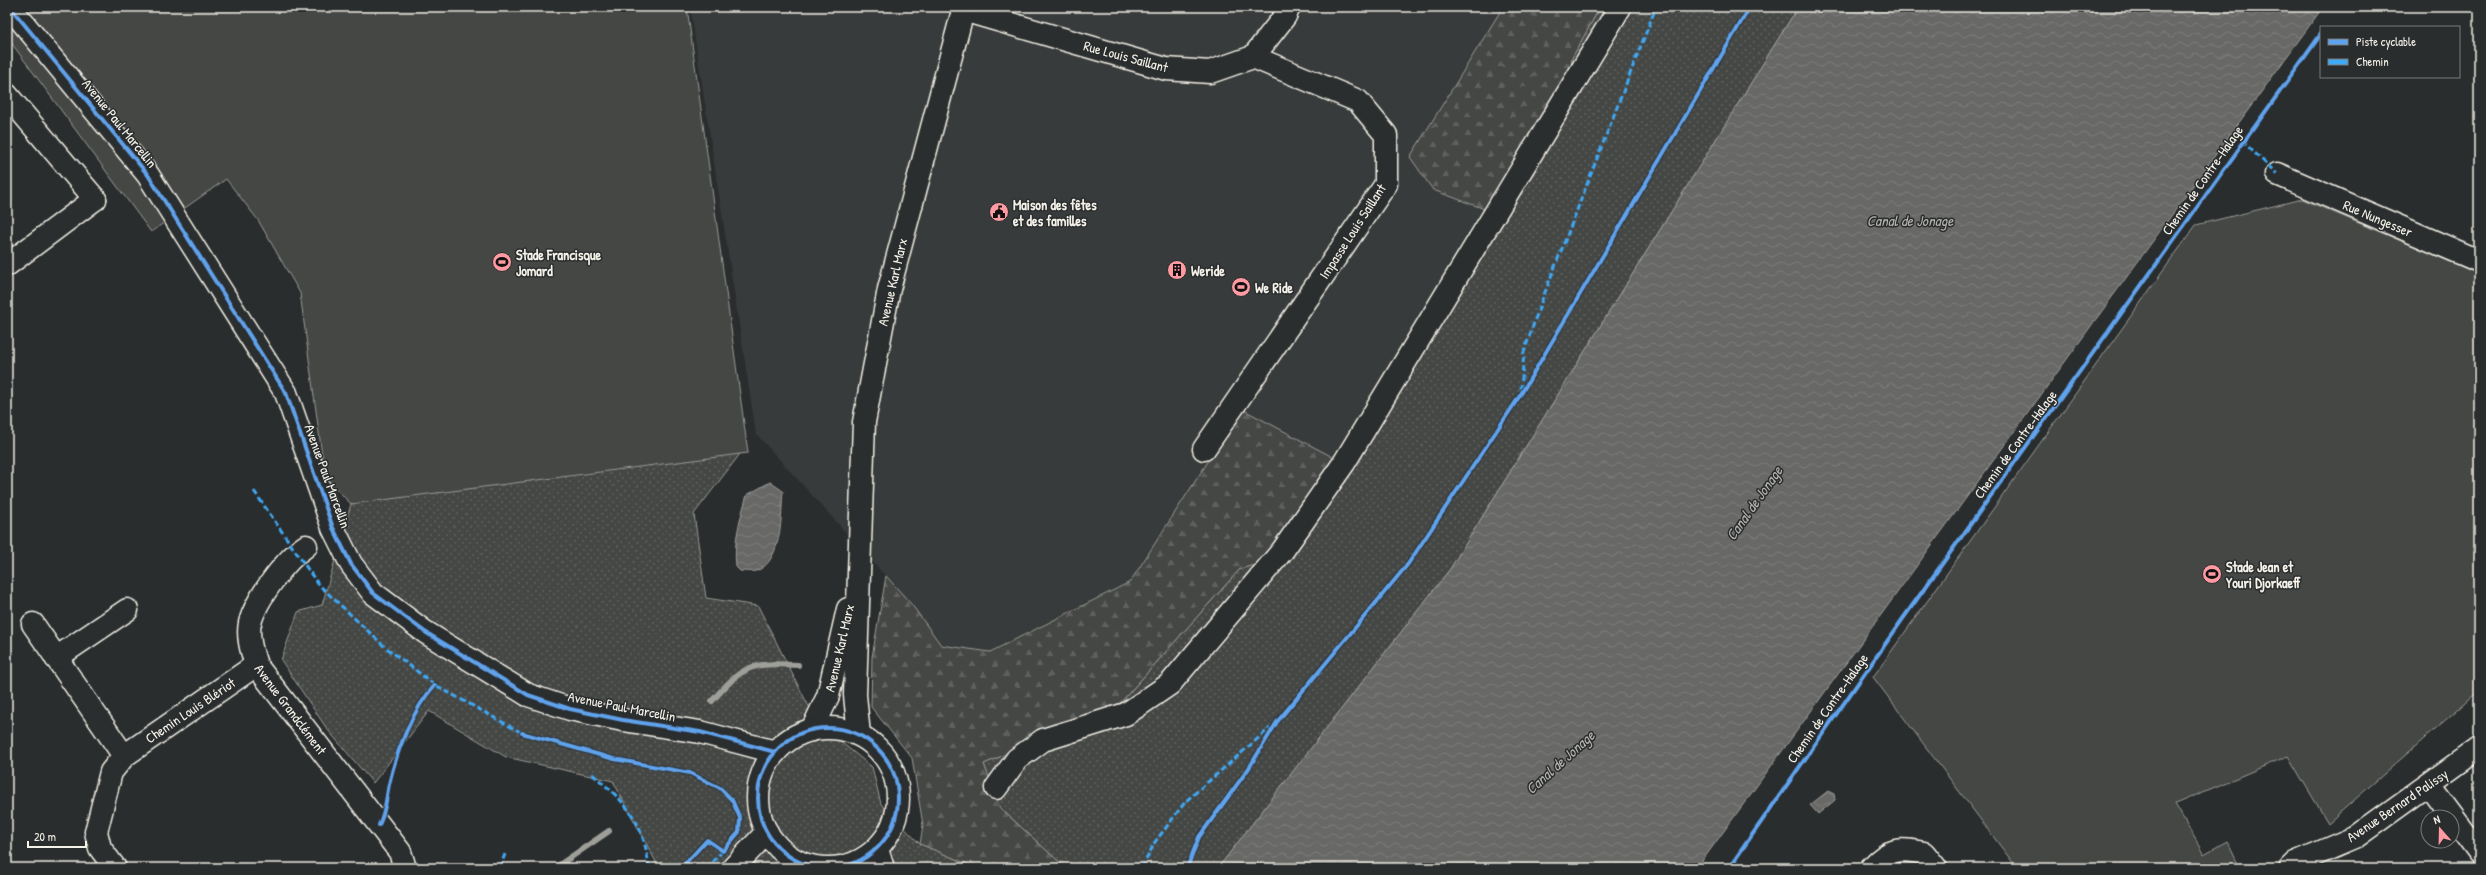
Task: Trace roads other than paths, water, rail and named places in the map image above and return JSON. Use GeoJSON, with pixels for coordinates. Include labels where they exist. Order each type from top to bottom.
{"type":"FeatureCollection","features":[{"type":"Feature","properties":{"kind":"street","name":"Avenue Paul Marcellin"},"geometry":{"type":"LineString","coordinates":[[10,7],[148,175],[286,393],[333,528],[351,564],[373,593],[425,632],[528,695],[570,709],[623,720],[700,732],[775,752]]}},
{"type":"Feature","properties":{"kind":"street"},"geometry":{"type":"LineString","coordinates":[[1253,56],[1285,16],[1289,7]]}},
{"type":"Feature","properties":{"kind":"street"},"geometry":{"type":"LineString","coordinates":[[996,788],[1017,759],[1044,740],[1126,714],[1170,684],[1282,550],[1344,463],[1620,7]]}},
{"type":"Feature","properties":{"kind":"street","name":"Rue Louis Saillant"},"geometry":{"type":"LineString","coordinates":[[963,8],[1166,68],[1210,72],[1253,56]]}},
{"type":"Feature","properties":{"kind":"street","name":"Avenue Karl Marx"},"geometry":{"type":"LineString","coordinates":[[859,735],[855,695],[858,563],[864,422],[887,297],[963,8]]}},
{"type":"Feature","properties":{"kind":"street","name":"Impasse Louis Saillant"},"geometry":{"type":"LineString","coordinates":[[1204,449],[1386,184],[1386,135],[1358,101],[1253,56]]}},
{"type":"Feature","properties":{"kind":"street"},"geometry":{"type":"LineString","coordinates":[[7,95],[95,199],[7,265]]}},
{"type":"Feature","properties":{"kind":"street","name":"Rue Nungesser"},"geometry":{"type":"LineString","coordinates":[[2277,174],[2479,261]]}},
{"type":"Feature","properties":{"kind":"street","name":"Avenue Grandclément"},"geometry":{"type":"LineString","coordinates":[[306,546],[296,552],[275,577],[250,622],[250,642],[256,665],[400,852],[405,868]]}},
{"type":"Feature","properties":{"kind":"street","name":"Avenue Karl Marx"},"geometry":{"type":"LineString","coordinates":[[812,730],[828,696],[858,563]]}},
{"type":"Feature","properties":{"kind":"street"},"geometry":{"type":"LineString","coordinates":[[56,658],[127,610]]}},
{"type":"Feature","properties":{"kind":"street"},"geometry":{"type":"LineString","coordinates":[[33,624],[124,756]]}},
{"type":"Feature","properties":{"kind":"street","name":"Chemin Louis Blériot"},"geometry":{"type":"LineString","coordinates":[[115,868],[100,848],[96,832],[111,772],[124,756],[256,665]]}},
{"type":"Feature","properties":{"kind":"street"},"geometry":{"type":"LineString","coordinates":[[836,729],[859,735],[880,751],[894,774],[898,787],[897,814],[886,838],[880,858],[859,861],[837,868],[793,865],[767,832],[760,813],[759,786],[768,763],[775,752],[798,735],[812,730],[836,729]]}},
{"type":"Feature","properties":{"kind":"street","name":"Avenue Bernard Palissy"},"geometry":{"type":"LineString","coordinates":[[2290,868],[2295,863],[2354,838],[2479,748]]}},
{"type":"Feature","properties":{"kind":"street"},"geometry":{"type":"LineString","coordinates":[[2429,785],[2479,852]]}},
{"type":"Feature","properties":{"kind":"street"},"geometry":{"type":"LineString","coordinates":[[733,868],[767,832]]}},
{"type":"Feature","properties":{"kind":"street"},"geometry":{"type":"LineString","coordinates":[[1871,868],[1879,859],[1900,848],[1924,853],[1936,868]]}},
{"type":"Feature","properties":{"kind":"water","name":"Canal de Jonage"},"geometry":{"type":"Polygon","coordinates":[[[1798,7],[2323,7],[1697,868],[1218,868],[1450,569],[1798,7]]]}},
{"type":"Feature","properties":{"kind":"water"},"geometry":{"type":"Polygon","coordinates":[[[770,482],[783,491],[781,524],[776,548],[765,566],[756,571],[740,571],[736,567],[735,549],[747,495],[770,482]]]}},
{"type":"Feature","properties":{"kind":"water"},"geometry":{"type":"Polygon","coordinates":[[[1828,791],[1834,794],[1835,800],[1818,814],[1810,805],[1828,791]]]}},
{"type":"Feature","properties":{"kind":"waterway"},"geometry":{"type":"LineString","coordinates":[[712,701],[732,680],[740,673],[748,669],[768,664],[798,665]]}},
{"type":"Feature","properties":{"kind":"waterway"},"geometry":{"type":"LineString","coordinates":[[555,868],[609,831]]}},
{"type":"Feature","properties":{"kind":"place","name":"Maison des fêtes et des familles"},"geometry":{"type":"Point","coordinates":[999,212]}},
{"type":"Feature","properties":{"kind":"place","name":"Stade Francisque Jomard"},"geometry":{"type":"Point","coordinates":[502,262]}},
{"type":"Feature","properties":{"kind":"place","name":"Weride"},"geometry":{"type":"Point","coordinates":[1177,270]}},
{"type":"Feature","properties":{"kind":"place","name":"We Ride"},"geometry":{"type":"Point","coordinates":[1241,287]}},
{"type":"Feature","properties":{"kind":"place","name":"Stade Jean et Youri Djorkaeff"},"geometry":{"type":"Point","coordinates":[2212,574]}}]}
